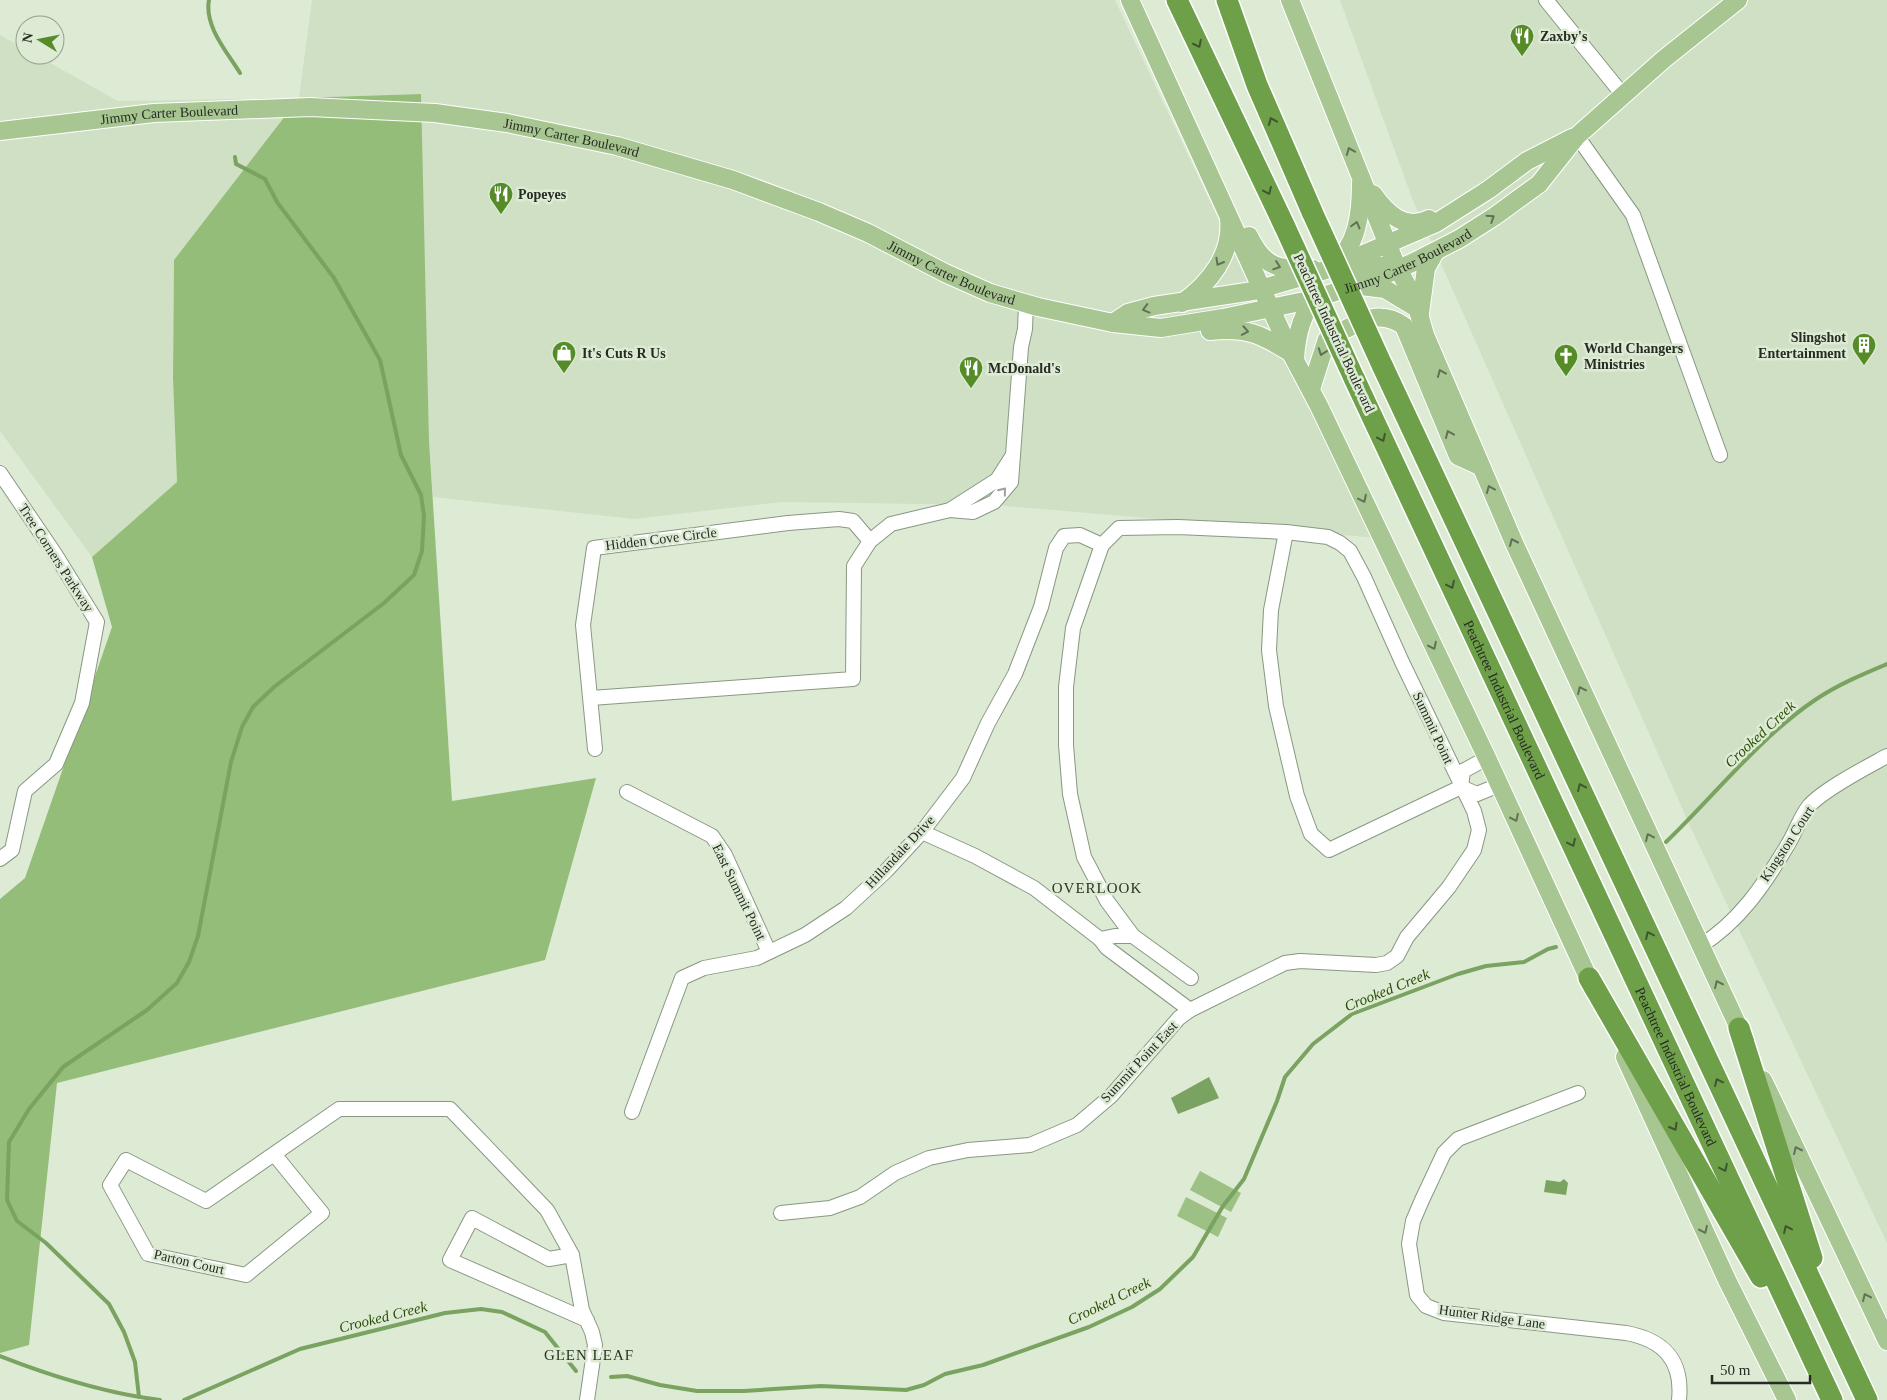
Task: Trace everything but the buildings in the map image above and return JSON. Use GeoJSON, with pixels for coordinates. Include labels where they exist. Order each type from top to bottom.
{"type":"FeatureCollection","features":[{"type":"Feature","properties":{"kind":"highway","name":"Peachtree Industrial Boulevard"},"geometry":{"type":"LineString","coordinates":[[1177,0],[1285,227],[1832,1400]]}},
{"type":"Feature","properties":{"kind":"highway"},"geometry":{"type":"LineString","coordinates":[[1227,0],[1257,86],[1382,365],[1867,1400]]}},
{"type":"Feature","properties":{"kind":"highway"},"geometry":{"type":"LineString","coordinates":[[1589,978],[1832,1400]]}},
{"type":"Feature","properties":{"kind":"highway"},"geometry":{"type":"LineString","coordinates":[[1739,1028],[1838,1336]]}},
{"type":"Feature","properties":{"kind":"main road"},"geometry":{"type":"LineString","coordinates":[[1130,0],[1160,62],[1293,357],[1500,785],[1727,1280],[1787,1400]]}},
{"type":"Feature","properties":{"kind":"main road"},"geometry":{"type":"LineString","coordinates":[[1290,0],[1397,267],[1415,300],[1417,314],[1514,545],[1700,946],[1887,1341]]}},
{"type":"Feature","properties":{"kind":"main road","name":"Jimmy Carter Boulevard"},"geometry":{"type":"LineString","coordinates":[[1355,286],[1434,252],[1495,216],[1539,184],[1577,136],[1738,0]]}},
{"type":"Feature","properties":{"kind":"main road"},"geometry":{"type":"LineString","coordinates":[[1160,62],[1174,71],[1257,253],[1268,262],[1280,268],[1330,275],[1355,286],[1385,289],[1417,314]]}},
{"type":"Feature","properties":{"kind":"main road","name":"Jimmy Carter Boulevard"},"geometry":{"type":"LineString","coordinates":[[0,131],[154,112],[300,107],[410,110],[508,123],[617,146],[733,180],[819,212],[982,290],[1026,303],[1113,322],[1161,328],[1252,313],[1267,300],[1330,275]]}},
{"type":"Feature","properties":{"kind":"main road","name":"Jimmy Carter Boulevard"},"geometry":{"type":"LineString","coordinates":[[1113,322],[1128,313],[1154,306],[1267,300],[1330,275],[1388,244],[1450,215],[1527,161],[1577,136]]}},
{"type":"Feature","properties":{"kind":"main road"},"geometry":{"type":"LineString","coordinates":[[1360,175],[1382,208],[1399,221],[1419,224],[1442,214],[1495,176],[1527,161]]}},
{"type":"Feature","properties":{"kind":"main road"},"geometry":{"type":"LineString","coordinates":[[1293,357],[1298,332],[1336,262],[1351,242],[1359,214],[1360,175]]}},
{"type":"Feature","properties":{"kind":"main road"},"geometry":{"type":"LineString","coordinates":[[1180,304],[1204,284],[1222,260],[1228,238],[1228,216]]}},
{"type":"Feature","properties":{"kind":"main road"},"geometry":{"type":"LineString","coordinates":[[1417,314],[1426,268],[1434,252]]}},
{"type":"Feature","properties":{"kind":"main road"},"geometry":{"type":"LineString","coordinates":[[1267,300],[1290,288],[1330,275],[1397,267]]}},
{"type":"Feature","properties":{"kind":"main road"},"geometry":{"type":"LineString","coordinates":[[1310,389],[1327,339],[1366,320],[1384,316],[1394,319],[1404,326],[1458,456],[1480,466]]}},
{"type":"Feature","properties":{"kind":"main road"},"geometry":{"type":"LineString","coordinates":[[1113,322],[1130,333],[1157,338],[1231,329],[1245,330],[1271,340],[1293,357]]}},
{"type":"Feature","properties":{"kind":"street"},"geometry":{"type":"LineString","coordinates":[[1546,0],[1623,96]]}},
{"type":"Feature","properties":{"kind":"street"},"geometry":{"type":"LineString","coordinates":[[1577,136],[1633,215],[1720,455]]}},
{"type":"Feature","properties":{"kind":"street"},"geometry":{"type":"LineString","coordinates":[[592,698],[853,679],[854,566],[870,541],[891,524],[950,510],[973,512],[994,502],[1011,482],[1013,431],[1021,348],[1025,329],[1026,303]]}},
{"type":"Feature","properties":{"kind":"street","name":"Tree Corners Parkway"},"geometry":{"type":"LineString","coordinates":[[0,473],[97,622],[82,702],[56,764],[25,791],[12,850],[0,860]]}},
{"type":"Feature","properties":{"kind":"street","name":"Hidden Cove Circle"},"geometry":{"type":"LineString","coordinates":[[595,749],[592,698],[582,625],[594,548],[840,519],[853,521],[870,541]]}},
{"type":"Feature","properties":{"kind":"street","name":"Summit Point"},"geometry":{"type":"LineString","coordinates":[[1102,544],[1119,528],[1178,527],[1286,532],[1328,537],[1350,551],[1474,811],[1478,830],[1474,850],[1448,887],[1407,937],[1397,956],[1387,963],[1376,965],[1300,961],[1285,963],[1218,997]]}},
{"type":"Feature","properties":{"kind":"street"},"geometry":{"type":"LineString","coordinates":[[1286,532],[1272,610],[1269,650],[1276,706],[1286,755],[1297,796],[1311,834],[1329,850],[1461,787],[1478,794],[1500,785]]}},
{"type":"Feature","properties":{"kind":"street","name":"Hillandale Drive"},"geometry":{"type":"LineString","coordinates":[[632,1112],[682,978],[704,968],[757,958],[805,935],[846,908],[886,871],[922,832],[963,778],[988,723],[1015,674],[1041,607],[1056,548],[1064,536],[1080,536],[1102,544]]}},
{"type":"Feature","properties":{"kind":"street"},"geometry":{"type":"LineString","coordinates":[[1102,544],[1074,628],[1067,677],[1066,745],[1070,794],[1084,857],[1107,901],[1132,936],[1190,978]]}},
{"type":"Feature","properties":{"kind":"street","name":"Kingston Court"},"geometry":{"type":"LineString","coordinates":[[1700,946],[1722,932],[1753,898],[1787,846],[1810,806],[1834,787],[1887,756]]}},
{"type":"Feature","properties":{"kind":"street"},"geometry":{"type":"LineString","coordinates":[[1461,787],[1463,771],[1487,758]]}},
{"type":"Feature","properties":{"kind":"street","name":"East Summit Point"},"geometry":{"type":"LineString","coordinates":[[627,792],[712,836],[725,855],[768,952]]}},
{"type":"Feature","properties":{"kind":"street"},"geometry":{"type":"LineString","coordinates":[[922,832],[975,856],[1034,888],[1100,939],[1107,948],[1190,1010]]}},
{"type":"Feature","properties":{"kind":"street"},"geometry":{"type":"LineString","coordinates":[[1100,939],[1115,936],[1132,936]]}},
{"type":"Feature","properties":{"kind":"street","name":"Summit Point East"},"geometry":{"type":"LineString","coordinates":[[781,1213],[830,1208],[860,1197],[895,1174],[928,1158],[968,1150],[1030,1146],[1077,1125],[1111,1096],[1180,1018],[1190,1010],[1218,997]]}},
{"type":"Feature","properties":{"kind":"street","name":"Hunter Ridge Lane"},"geometry":{"type":"LineString","coordinates":[[1578,1093],[1458,1139],[1450,1146],[1422,1200],[1410,1232],[1409,1256],[1417,1295],[1426,1306],[1444,1313],[1626,1334],[1650,1340],[1672,1358],[1678,1380],[1679,1400]]}},
{"type":"Feature","properties":{"kind":"street","name":"Parton Court"},"geometry":{"type":"LineString","coordinates":[[274,1154],[322,1213],[246,1274],[148,1254],[110,1185],[126,1160],[206,1201],[274,1154],[340,1109],[450,1109],[547,1210],[572,1255],[582,1310],[595,1345],[587,1400]]}},
{"type":"Feature","properties":{"kind":"street"},"geometry":{"type":"LineString","coordinates":[[572,1255],[549,1259],[472,1218],[450,1260],[587,1320]]}},
{"type":"Feature","properties":{"kind":"shaded area"},"geometry":{"type":"Polygon","coordinates":[[[312,0],[1115,0],[1269,327],[1310,393],[1379,538],[995,505],[782,502],[634,519],[433,497],[429,441],[420,94],[299,98],[312,0]]]}},
{"type":"Feature","properties":{"kind":"shaded area"},"geometry":{"type":"Polygon","coordinates":[[[1340,0],[1887,0],[1887,1243],[1690,826],[1412,198],[1340,0]]]}},
{"type":"Feature","properties":{"kind":"shaded area"},"geometry":{"type":"Polygon","coordinates":[[[0,35],[15,43],[15,65],[54,65],[118,101],[299,98],[174,260],[173,378],[177,482],[92,557],[0,431],[0,35]]]}},
{"type":"Feature","properties":{"kind":"shaded area"},"geometry":{"type":"Polygon","coordinates":[[[421,94],[429,441],[452,801],[596,778],[545,960],[57,1083],[29,1345],[0,1353],[0,899],[25,878],[112,627],[92,557],[177,482],[173,378],[174,260],[299,98],[421,94]]]}},
{"type":"Feature","properties":{"kind":"shaded area"},"geometry":{"type":"Polygon","coordinates":[[[1209,1077],[1219,1098],[1178,1114],[1171,1098],[1209,1077]]]}},
{"type":"Feature","properties":{"kind":"shaded area"},"geometry":{"type":"Polygon","coordinates":[[[1200,1171],[1241,1193],[1231,1212],[1190,1190],[1200,1171]]]}},
{"type":"Feature","properties":{"kind":"shaded area"},"geometry":{"type":"Polygon","coordinates":[[[1564,1179],[1568,1183],[1566,1195],[1544,1192],[1546,1180],[1560,1182],[1564,1179]]]}},
{"type":"Feature","properties":{"kind":"shaded area"},"geometry":{"type":"Polygon","coordinates":[[[1186,1197],[1227,1218],[1218,1237],[1177,1216],[1186,1197]]]}},
{"type":"Feature","properties":{"kind":"waterway"},"geometry":{"type":"LineString","coordinates":[[209,0],[208,10],[213,29],[240,73]]}},
{"type":"Feature","properties":{"kind":"waterway"},"geometry":{"type":"LineString","coordinates":[[139,1397],[135,1362],[124,1332],[109,1304],[46,1243],[17,1221],[7,1200],[9,1142],[29,1109],[63,1067],[147,1010],[177,983],[189,962],[198,936],[231,762],[242,727],[253,707],[274,687],[384,603],[414,575],[422,551],[424,516],[421,495],[401,455],[380,360],[334,278],[277,202],[265,179],[236,164],[235,157]]}},
{"type":"Feature","properties":{"kind":"waterway","name":"Crooked Creek"},"geometry":{"type":"LineString","coordinates":[[1666,842],[1775,731],[1832,689],[1887,664]]}},
{"type":"Feature","properties":{"kind":"waterway","name":"Crooked Creek"},"geometry":{"type":"LineString","coordinates":[[611,1377],[627,1376],[660,1385],[697,1391],[744,1391],[821,1386],[906,1390],[924,1385],[945,1374],[983,1365],[1089,1327],[1132,1307],[1160,1289],[1193,1257],[1223,1206],[1244,1179],[1277,1101],[1285,1077],[1313,1044],[1352,1014],[1458,974],[1486,966],[1524,962],[1548,949],[1556,947]]}},
{"type":"Feature","properties":{"kind":"waterway","name":"Crooked Creek"},"geometry":{"type":"LineString","coordinates":[[184,1400],[300,1349],[445,1313],[481,1309],[502,1312],[545,1332],[576,1371]]}},
{"type":"Feature","properties":{"kind":"waterway","name":"Crooked Creek"},"geometry":{"type":"LineString","coordinates":[[0,1356],[78,1383],[160,1400]]}},
{"type":"Feature","properties":{"kind":"place","name":"Zaxby's"},"geometry":{"type":"Point","coordinates":[1522,57]}},
{"type":"Feature","properties":{"kind":"place","name":"Popeyes"},"geometry":{"type":"Point","coordinates":[501,215]}},
{"type":"Feature","properties":{"kind":"place","name":"Slingshot Entertainment"},"geometry":{"type":"Point","coordinates":[1864,366]}},
{"type":"Feature","properties":{"kind":"place","name":"It's Cuts R Us"},"geometry":{"type":"Point","coordinates":[564,374]}},
{"type":"Feature","properties":{"kind":"place","name":"World Changers Ministries"},"geometry":{"type":"Point","coordinates":[1566,377]}},
{"type":"Feature","properties":{"kind":"place","name":"McDonald's"},"geometry":{"type":"Point","coordinates":[971,389]}},
{"type":"Feature","properties":{"kind":"district","name":"OVERLOOK"},"geometry":{"type":"Point","coordinates":[1097,888]}},
{"type":"Feature","properties":{"kind":"district","name":"GLEN LEAF"},"geometry":{"type":"Point","coordinates":[589,1355]}}]}
